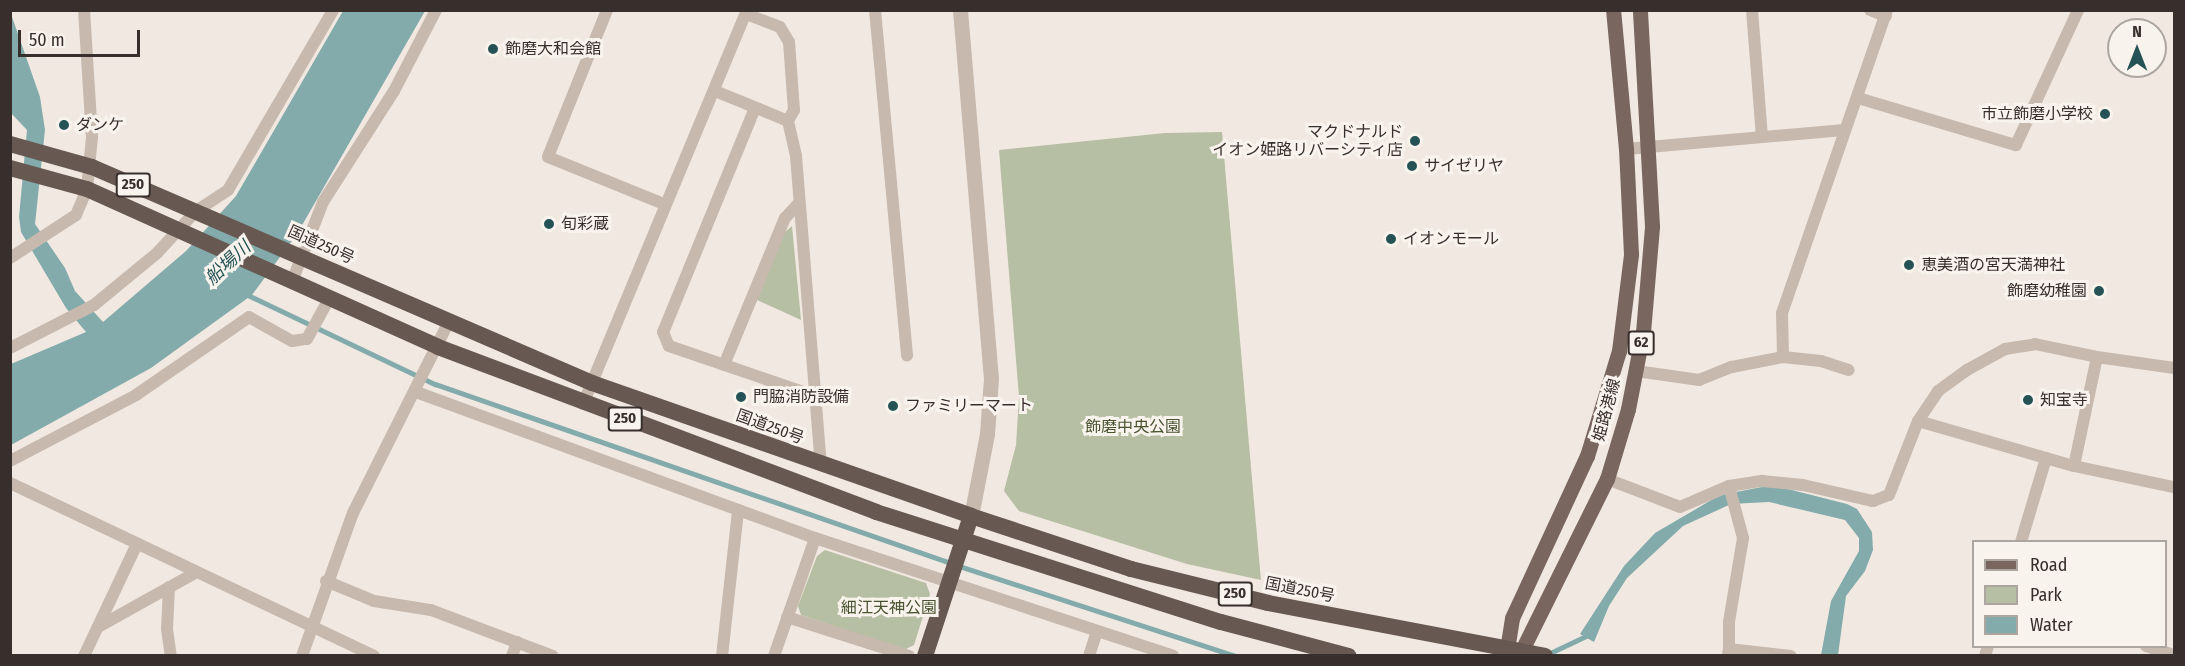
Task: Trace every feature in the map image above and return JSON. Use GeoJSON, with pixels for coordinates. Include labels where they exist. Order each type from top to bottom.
{"type":"FeatureCollection","features":[{"type":"Feature","properties":{"kind":"highway","name":"国道250号"},"geometry":{"type":"LineString","coordinates":[[10,144],[92,167],[304,257],[448,323],[592,382],[821,465],[971,516],[1131,569],[1268,603],[1513,652],[1545,656]]}},
{"type":"Feature","properties":{"kind":"highway","name":"250"},"geometry":{"type":"LineString","coordinates":[[10,168],[87,189],[293,279],[438,347],[583,404],[876,512],[1249,631],[1349,656]]}},
{"type":"Feature","properties":{"kind":"highway"},"geometry":{"type":"LineString","coordinates":[[925,656],[971,516]]}},
{"type":"Feature","properties":{"kind":"main road","name":"姫路港線"},"geometry":{"type":"LineString","coordinates":[[1513,652],[1512,618],[1587,456],[1614,372],[1631,254],[1626,149],[1612,10]]}},
{"type":"Feature","properties":{"kind":"main road","name":"姫路港線"},"geometry":{"type":"LineString","coordinates":[[1513,652],[1607,479],[1636,371],[1649,290],[1652,238],[1640,10]]}},
{"type":"Feature","properties":{"kind":"street"},"geometry":{"type":"LineString","coordinates":[[10,258],[76,216],[87,189],[92,167],[84,10]]}},
{"type":"Feature","properties":{"kind":"street"},"geometry":{"type":"LineString","coordinates":[[10,348],[69,320],[94,304],[157,253],[196,211],[236,182],[333,10]]}},
{"type":"Feature","properties":{"kind":"street"},"geometry":{"type":"LineString","coordinates":[[293,279],[304,257],[324,202],[394,91],[436,10]]}},
{"type":"Feature","properties":{"kind":"street"},"geometry":{"type":"LineString","coordinates":[[607,10],[548,158],[666,205]]}},
{"type":"Feature","properties":{"kind":"street"},"geometry":{"type":"LineString","coordinates":[[875,10],[907,356]]}},
{"type":"Feature","properties":{"kind":"street"},"geometry":{"type":"LineString","coordinates":[[960,10],[991,378],[987,434],[971,516]]}},
{"type":"Feature","properties":{"kind":"street"},"geometry":{"type":"LineString","coordinates":[[1752,10],[1762,137]]}},
{"type":"Feature","properties":{"kind":"street"},"geometry":{"type":"LineString","coordinates":[[1783,357],[1782,313],[1886,13],[1870,10]]}},
{"type":"Feature","properties":{"kind":"street"},"geometry":{"type":"LineString","coordinates":[[1858,98],[2016,145],[2078,10]]}},
{"type":"Feature","properties":{"kind":"street"},"geometry":{"type":"LineString","coordinates":[[583,404],[716,91],[747,12],[780,27],[789,42],[794,110],[788,121],[796,156],[798,204],[821,465]]}},
{"type":"Feature","properties":{"kind":"street"},"geometry":{"type":"LineString","coordinates":[[716,91],[788,121]]}},
{"type":"Feature","properties":{"kind":"street"},"geometry":{"type":"LineString","coordinates":[[755,108],[663,332],[669,346],[815,396]]}},
{"type":"Feature","properties":{"kind":"street"},"geometry":{"type":"LineString","coordinates":[[1626,149],[1844,130]]}},
{"type":"Feature","properties":{"kind":"street"},"geometry":{"type":"LineString","coordinates":[[724,365],[785,218],[798,204]]}},
{"type":"Feature","properties":{"kind":"street"},"geometry":{"type":"LineString","coordinates":[[10,461],[136,395],[249,318],[292,341],[307,339],[330,297]]}},
{"type":"Feature","properties":{"kind":"street"},"geometry":{"type":"LineString","coordinates":[[302,656],[326,581],[353,513],[448,323]]}},
{"type":"Feature","properties":{"kind":"street"},"geometry":{"type":"LineString","coordinates":[[1607,479],[1680,507],[1729,486],[1762,481],[1803,484],[1873,501],[1889,495],[1918,421],[1938,391],[2005,349],[2035,344],[2097,357],[2175,368]]}},
{"type":"Feature","properties":{"kind":"street"},"geometry":{"type":"LineString","coordinates":[[1636,371],[1699,380],[1732,367],[1783,357],[1821,361],[1849,370]]}},
{"type":"Feature","properties":{"kind":"street"},"geometry":{"type":"LineString","coordinates":[[2074,466],[2097,357]]}},
{"type":"Feature","properties":{"kind":"street"},"geometry":{"type":"LineString","coordinates":[[417,389],[815,538],[1173,656]]}},
{"type":"Feature","properties":{"kind":"street"},"geometry":{"type":"LineString","coordinates":[[1918,421],[2074,466],[2175,487]]}},
{"type":"Feature","properties":{"kind":"street"},"geometry":{"type":"LineString","coordinates":[[2022,540],[2046,458]]}},
{"type":"Feature","properties":{"kind":"street"},"geometry":{"type":"LineString","coordinates":[[10,483],[195,573],[374,656]]}},
{"type":"Feature","properties":{"kind":"street"},"geometry":{"type":"LineString","coordinates":[[1729,486],[1743,538],[1727,640],[1728,652],[1791,656]]}},
{"type":"Feature","properties":{"kind":"street"},"geometry":{"type":"LineString","coordinates":[[722,656],[738,510]]}},
{"type":"Feature","properties":{"kind":"street"},"geometry":{"type":"LineString","coordinates":[[774,656],[815,538]]}},
{"type":"Feature","properties":{"kind":"street"},"geometry":{"type":"LineString","coordinates":[[84,656],[137,544]]}},
{"type":"Feature","properties":{"kind":"street"},"geometry":{"type":"LineString","coordinates":[[98,627],[195,573]]}},
{"type":"Feature","properties":{"kind":"street"},"geometry":{"type":"LineString","coordinates":[[326,581],[374,600],[431,610],[553,656]]}},
{"type":"Feature","properties":{"kind":"street"},"geometry":{"type":"LineString","coordinates":[[169,587],[167,629],[171,656]]}},
{"type":"Feature","properties":{"kind":"street"},"geometry":{"type":"LineString","coordinates":[[787,617],[909,656]]}},
{"type":"Feature","properties":{"kind":"street"},"geometry":{"type":"LineString","coordinates":[[1089,656],[1096,632]]}},
{"type":"Feature","properties":{"kind":"street"},"geometry":{"type":"LineString","coordinates":[[512,656],[517,642]]}},
{"type":"Feature","properties":{"kind":"street"},"geometry":{"type":"LineString","coordinates":[[2152,648],[2175,655]]}},
{"type":"Feature","properties":{"kind":"green space","name":"飾磨中央公園"},"geometry":{"type":"Polygon","coordinates":[[[1222,132],[1261,580],[1187,564],[1019,511],[1004,491],[1016,445],[1019,397],[999,150],[1165,133],[1222,132]]]}},
{"type":"Feature","properties":{"kind":"green space"},"geometry":{"type":"Polygon","coordinates":[[[792,226],[801,320],[757,300],[784,233],[792,226]]]}},
{"type":"Feature","properties":{"kind":"green space","name":"細江天神公園"},"geometry":{"type":"Polygon","coordinates":[[[825,550],[926,583],[930,594],[914,645],[904,650],[801,615],[798,606],[817,556],[825,550]]]}},
{"type":"Feature","properties":{"kind":"water","name":"船場川"},"geometry":{"type":"Polygon","coordinates":[[[10,11],[40,97],[45,130],[35,224],[65,268],[75,291],[103,322],[186,251],[236,196],[343,11],[425,11],[297,234],[252,295],[151,368],[11,445],[11,364],[86,332],[66,308],[21,232],[19,217],[27,130],[11,113],[10,11]]]}},
{"type":"Feature","properties":{"kind":"water"},"geometry":{"type":"Polygon","coordinates":[[[1762,487],[1780,487],[1847,504],[1857,509],[1872,532],[1873,550],[1865,571],[1846,596],[1838,655],[1821,655],[1831,601],[1859,551],[1859,538],[1845,520],[1769,502],[1731,504],[1683,526],[1627,578],[1609,606],[1594,642],[1580,634],[1624,566],[1655,533],[1720,495],[1762,487]]]}},
{"type":"Feature","properties":{"kind":"waterway"},"geometry":{"type":"LineString","coordinates":[[248,295],[435,384],[951,563]]}},
{"type":"Feature","properties":{"kind":"waterway"},"geometry":{"type":"LineString","coordinates":[[959,566],[1236,656]]}},
{"type":"Feature","properties":{"kind":"waterway"},"geometry":{"type":"LineString","coordinates":[[1548,654],[1588,635]]}},
{"type":"Feature","properties":{"kind":"place","name":"飾磨大和会館"},"geometry":{"type":"Point","coordinates":[493,49]}},
{"type":"Feature","properties":{"kind":"place","name":"市立飾磨小学校"},"geometry":{"type":"Point","coordinates":[2105,114]}},
{"type":"Feature","properties":{"kind":"place","name":"ダンケ"},"geometry":{"type":"Point","coordinates":[64,125]}},
{"type":"Feature","properties":{"kind":"place","name":"マクドナルド イオン姫路リバーシティ店"},"geometry":{"type":"Point","coordinates":[1415,141]}},
{"type":"Feature","properties":{"kind":"place","name":"サイゼリヤ"},"geometry":{"type":"Point","coordinates":[1412,166]}},
{"type":"Feature","properties":{"kind":"place","name":"旬彩蔵"},"geometry":{"type":"Point","coordinates":[549,224]}},
{"type":"Feature","properties":{"kind":"place","name":"イオンモール"},"geometry":{"type":"Point","coordinates":[1391,239]}},
{"type":"Feature","properties":{"kind":"place","name":"恵美酒の宮天満神社"},"geometry":{"type":"Point","coordinates":[1909,265]}},
{"type":"Feature","properties":{"kind":"place","name":"飾磨幼稚園"},"geometry":{"type":"Point","coordinates":[2099,291]}},
{"type":"Feature","properties":{"kind":"place","name":"門脇消防設備"},"geometry":{"type":"Point","coordinates":[741,397]}},
{"type":"Feature","properties":{"kind":"place","name":"知宝寺"},"geometry":{"type":"Point","coordinates":[2028,400]}},
{"type":"Feature","properties":{"kind":"place","name":"ファミリーマート"},"geometry":{"type":"Point","coordinates":[893,406]}}]}
